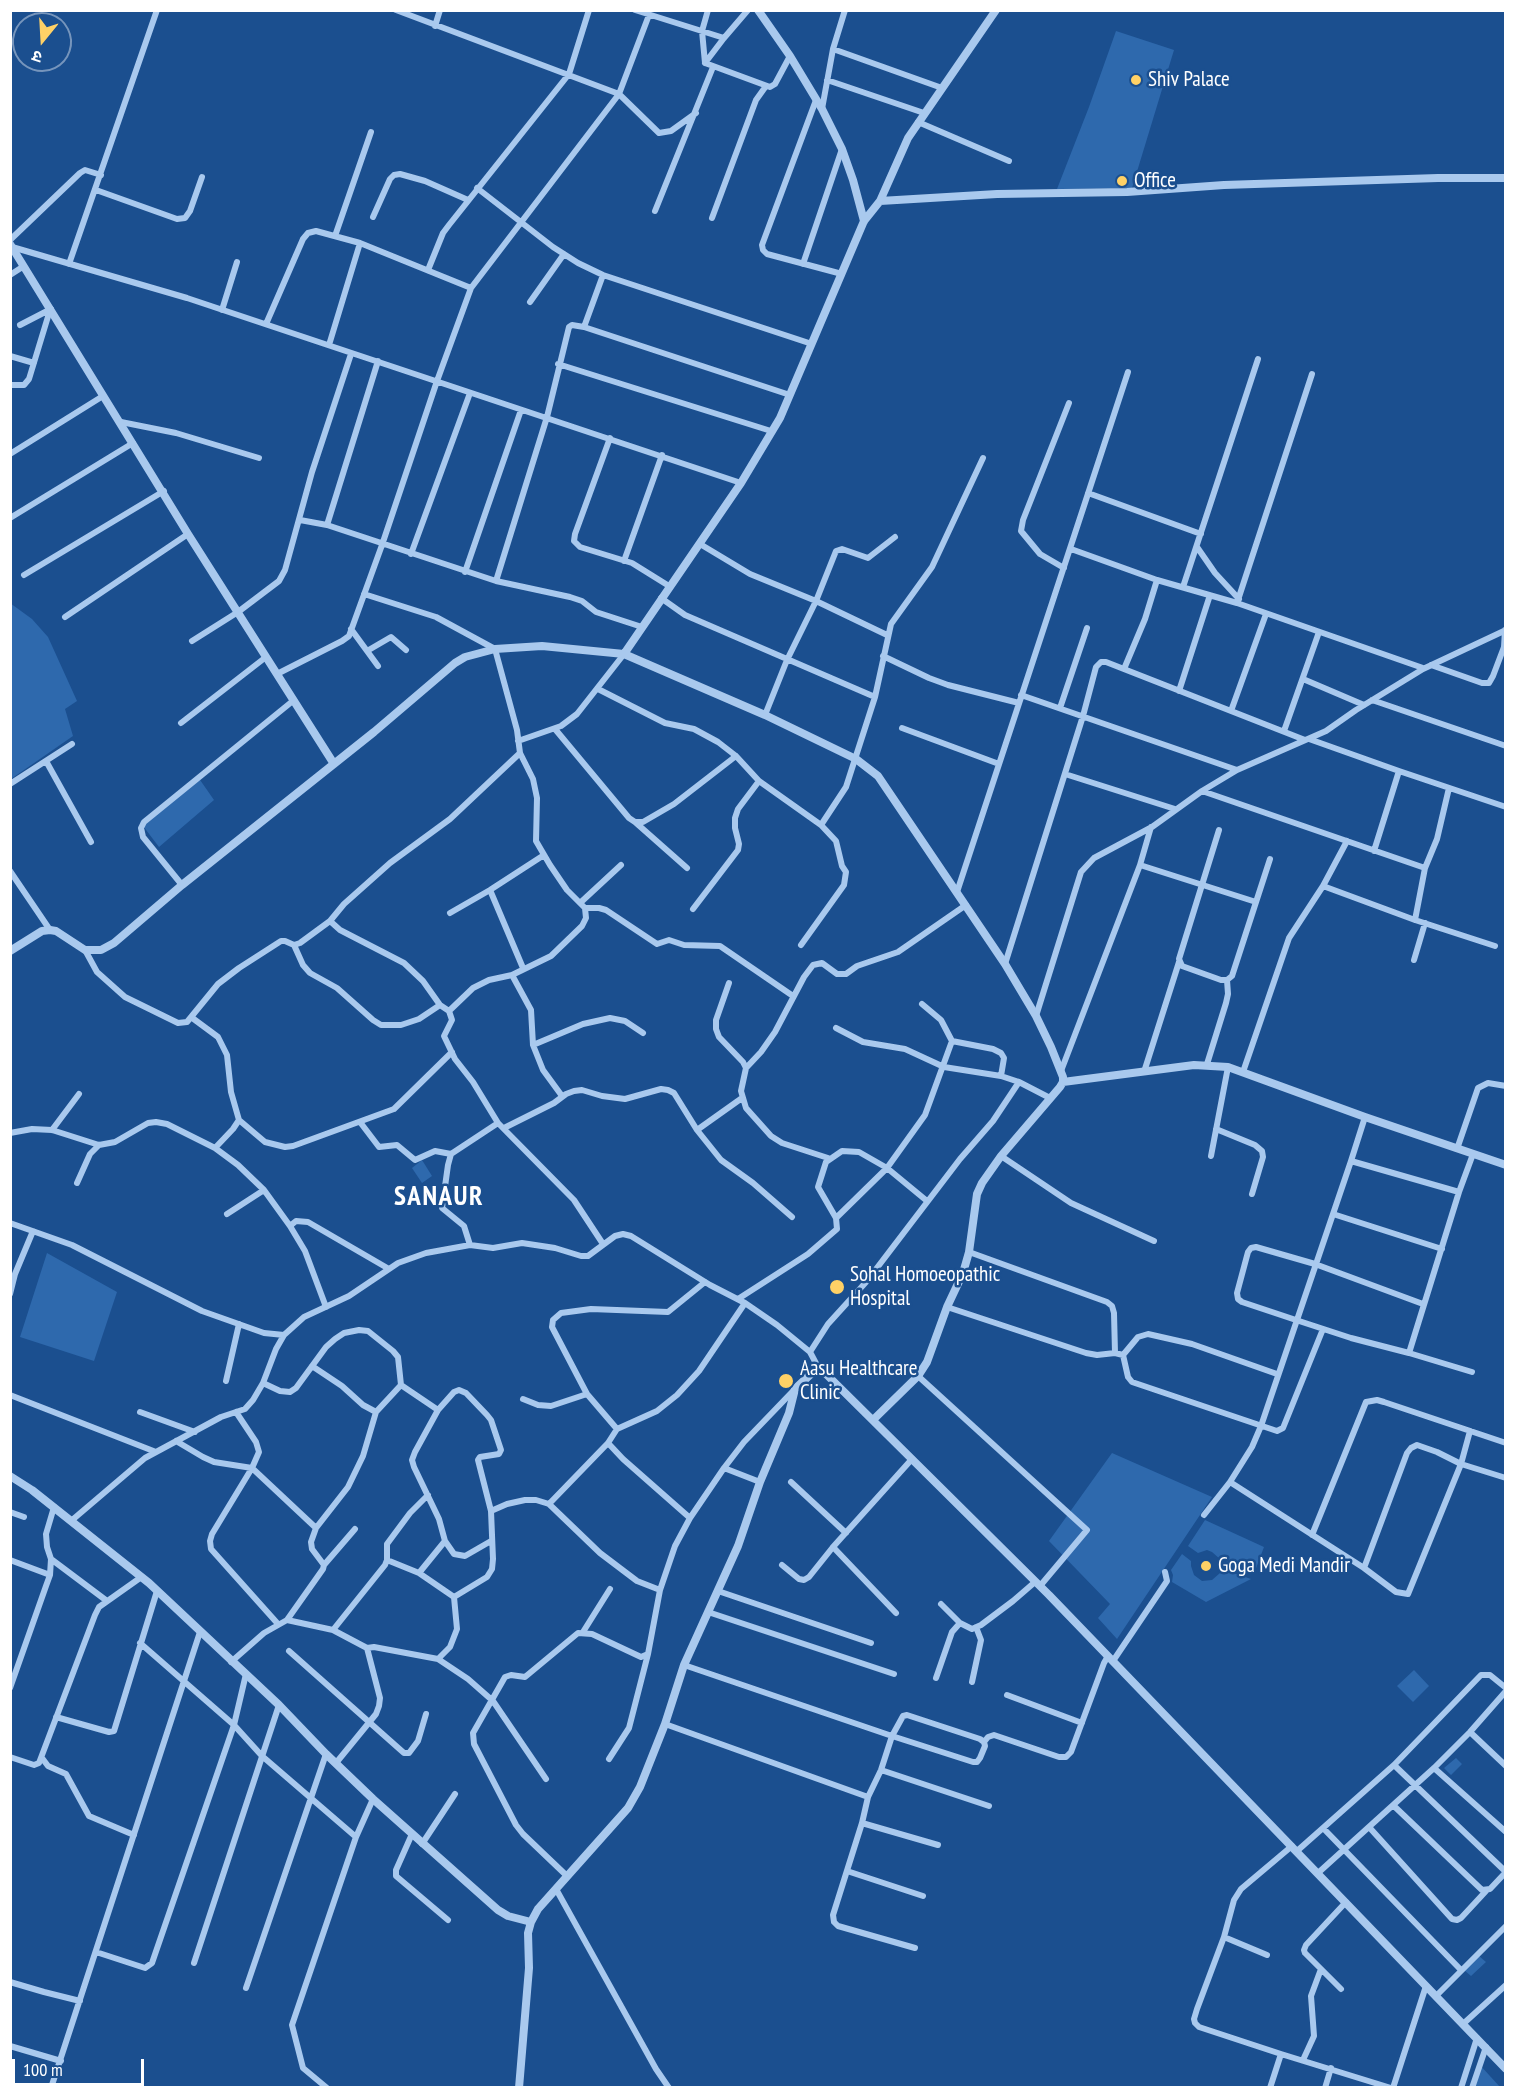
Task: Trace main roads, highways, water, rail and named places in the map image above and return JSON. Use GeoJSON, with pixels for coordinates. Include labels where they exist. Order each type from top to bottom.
{"type":"FeatureCollection","features":[{"type":"Feature","properties":{"kind":"place","name":"Shiv Palace"},"geometry":{"type":"Point","coordinates":[1136,80]}},
{"type":"Feature","properties":{"kind":"place","name":"Office"},"geometry":{"type":"Point","coordinates":[1122,181]}},
{"type":"Feature","properties":{"kind":"place","name":"Sohal Homoeopathic Hospital"},"geometry":{"type":"Point","coordinates":[837,1287]}},
{"type":"Feature","properties":{"kind":"place","name":"Aasu Healthcare Clinic"},"geometry":{"type":"Point","coordinates":[786,1381]}},
{"type":"Feature","properties":{"kind":"place","name":"Goga Medi Mandir"},"geometry":{"type":"Point","coordinates":[1206,1566]}},
{"type":"Feature","properties":{"kind":"district","name":"SANAUR"},"geometry":{"type":"Point","coordinates":[439,1197]}}]}
